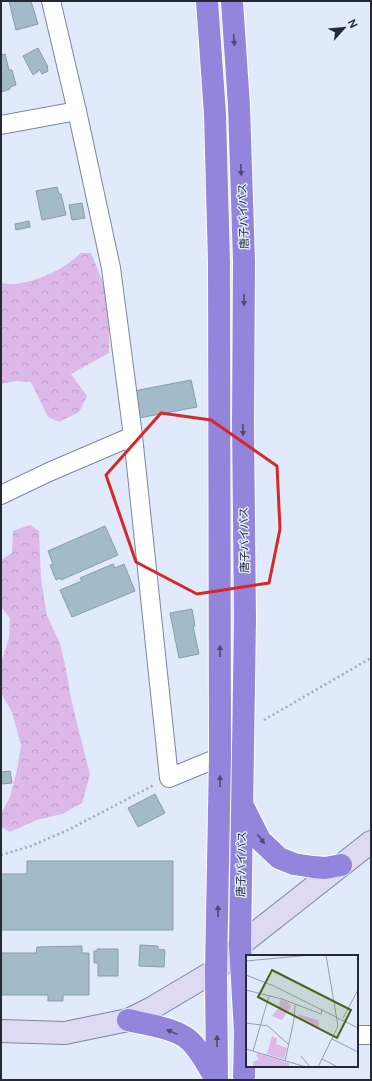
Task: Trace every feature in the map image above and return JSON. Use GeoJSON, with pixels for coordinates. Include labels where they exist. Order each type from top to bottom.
{"type":"FeatureCollection","features":[{"type":"Feature","properties":{"kind":"highway","name":"唐子バイパス"},"geometry":{"type":"LineString","coordinates":[[207,1],[215,114],[219,263],[220,757],[216,970],[216,1080]]}},
{"type":"Feature","properties":{"kind":"highway","name":"唐子バイパス"},"geometry":{"type":"LineString","coordinates":[[232,1],[239,106],[244,261],[243,423],[245,618],[240,945],[246,1032],[244,1080]]}},
{"type":"Feature","properties":{"kind":"highway"},"geometry":{"type":"LineString","coordinates":[[242,805],[260,840],[279,858],[294,864],[313,867],[325,868],[341,865]]}},
{"type":"Feature","properties":{"kind":"highway"},"geometry":{"type":"LineString","coordinates":[[128,1020],[167,1030],[192,1042],[204,1058],[216,1080]]}},
{"type":"Feature","properties":{"kind":"street"},"geometry":{"type":"LineString","coordinates":[[51,1],[77,111],[111,268],[133,436],[169,778],[220,757]]}},
{"type":"Feature","properties":{"kind":"street"},"geometry":{"type":"LineString","coordinates":[[1,125],[77,111]]}},
{"type":"Feature","properties":{"kind":"street"},"geometry":{"type":"LineString","coordinates":[[1,495],[49,472],[133,436]]}},
{"type":"Feature","properties":{"kind":"street"},"geometry":{"type":"LineString","coordinates":[[1,1031],[65,1033],[128,1020],[152,1008],[216,970],[240,945],[371,842]]}},
{"type":"Feature","properties":{"kind":"street"},"geometry":{"type":"LineString","coordinates":[[358,1035],[371,1035]]}},
{"type":"Feature","properties":{"kind":"path"},"geometry":{"type":"LineString","coordinates":[[244,731],[371,658]]}},
{"type":"Feature","properties":{"kind":"path"},"geometry":{"type":"LineString","coordinates":[[1,855],[30,846],[70,829],[169,778]]}},
{"type":"Feature","properties":{"kind":"highlighted area"},"geometry":{"type":"Polygon","coordinates":[[[161,413],[211,420],[277,466],[280,529],[269,583],[197,594],[136,562],[106,475],[161,413]]]}},
{"type":"Feature","properties":{"kind":"green space"},"geometry":{"type":"Polygon","coordinates":[[[80,253],[91,253],[105,287],[109,322],[109,353],[71,374],[87,396],[79,412],[59,422],[48,417],[31,382],[16,381],[1,384],[1,283],[21,283],[44,277],[65,266],[80,253]]]}},
{"type":"Feature","properties":{"kind":"green space"},"geometry":{"type":"Polygon","coordinates":[[[30,525],[39,531],[41,579],[47,616],[60,643],[71,699],[90,775],[82,803],[62,814],[37,820],[10,832],[1,827],[1,814],[10,797],[17,770],[21,745],[12,712],[1,693],[1,663],[9,638],[10,618],[1,607],[1,560],[12,553],[13,531],[30,525]]]}},
{"type":"Feature","properties":{"kind":"building"},"geometry":{"type":"Polygon","coordinates":[[[9,1],[31,1],[38,24],[16,30],[9,1]]]}},
{"type":"Feature","properties":{"kind":"building"},"geometry":{"type":"Polygon","coordinates":[[[38,48],[48,67],[48,71],[42,74],[40,70],[33,75],[23,56],[38,48]]]}},
{"type":"Feature","properties":{"kind":"building"},"geometry":{"type":"Polygon","coordinates":[[[5,54],[9,70],[12,70],[16,85],[1,92],[1,55],[5,54]]]}},
{"type":"Feature","properties":{"kind":"building"},"geometry":{"type":"Polygon","coordinates":[[[57,187],[59,194],[61,194],[66,215],[42,220],[36,191],[57,187]]]}},
{"type":"Feature","properties":{"kind":"building"},"geometry":{"type":"Polygon","coordinates":[[[82,203],[85,218],[72,220],[69,205],[82,203]]]}},
{"type":"Feature","properties":{"kind":"building"},"geometry":{"type":"Polygon","coordinates":[[[29,221],[30,227],[16,230],[15,224],[29,221]]]}},
{"type":"Feature","properties":{"kind":"building"},"geometry":{"type":"Polygon","coordinates":[[[191,380],[197,407],[139,418],[134,391],[191,380]]]}},
{"type":"Feature","properties":{"kind":"building"},"geometry":{"type":"Polygon","coordinates":[[[105,526],[118,555],[61,580],[60,578],[56,580],[50,565],[53,564],[48,551],[105,526]]]}},
{"type":"Feature","properties":{"kind":"building"},"geometry":{"type":"Polygon","coordinates":[[[113,564],[115,568],[124,564],[135,591],[72,617],[60,590],[82,581],[80,578],[113,564]]]}},
{"type":"Feature","properties":{"kind":"building"},"geometry":{"type":"Polygon","coordinates":[[[192,609],[195,626],[193,626],[199,654],[179,658],[170,613],[192,609]]]}},
{"type":"Feature","properties":{"kind":"building"},"geometry":{"type":"Polygon","coordinates":[[[10,771],[12,783],[1,784],[1,772],[10,771]]]}},
{"type":"Feature","properties":{"kind":"building"},"geometry":{"type":"Polygon","coordinates":[[[155,794],[165,813],[138,827],[128,808],[155,794]]]}},
{"type":"Feature","properties":{"kind":"building"},"geometry":{"type":"Polygon","coordinates":[[[27,861],[173,861],[173,930],[1,930],[1,874],[27,874],[27,861]]]}},
{"type":"Feature","properties":{"kind":"building"},"geometry":{"type":"Polygon","coordinates":[[[140,945],[158,946],[158,949],[165,950],[164,967],[139,966],[140,945]]]}},
{"type":"Feature","properties":{"kind":"building"},"geometry":{"type":"Polygon","coordinates":[[[82,946],[82,953],[89,953],[89,995],[63,995],[63,1001],[48,1001],[48,995],[1,995],[1,953],[36,953],[37,947],[82,946]]]}},
{"type":"Feature","properties":{"kind":"building"},"geometry":{"type":"Polygon","coordinates":[[[97,949],[118,949],[118,976],[98,976],[98,963],[94,963],[94,951],[97,951],[97,949]]]}}]}
